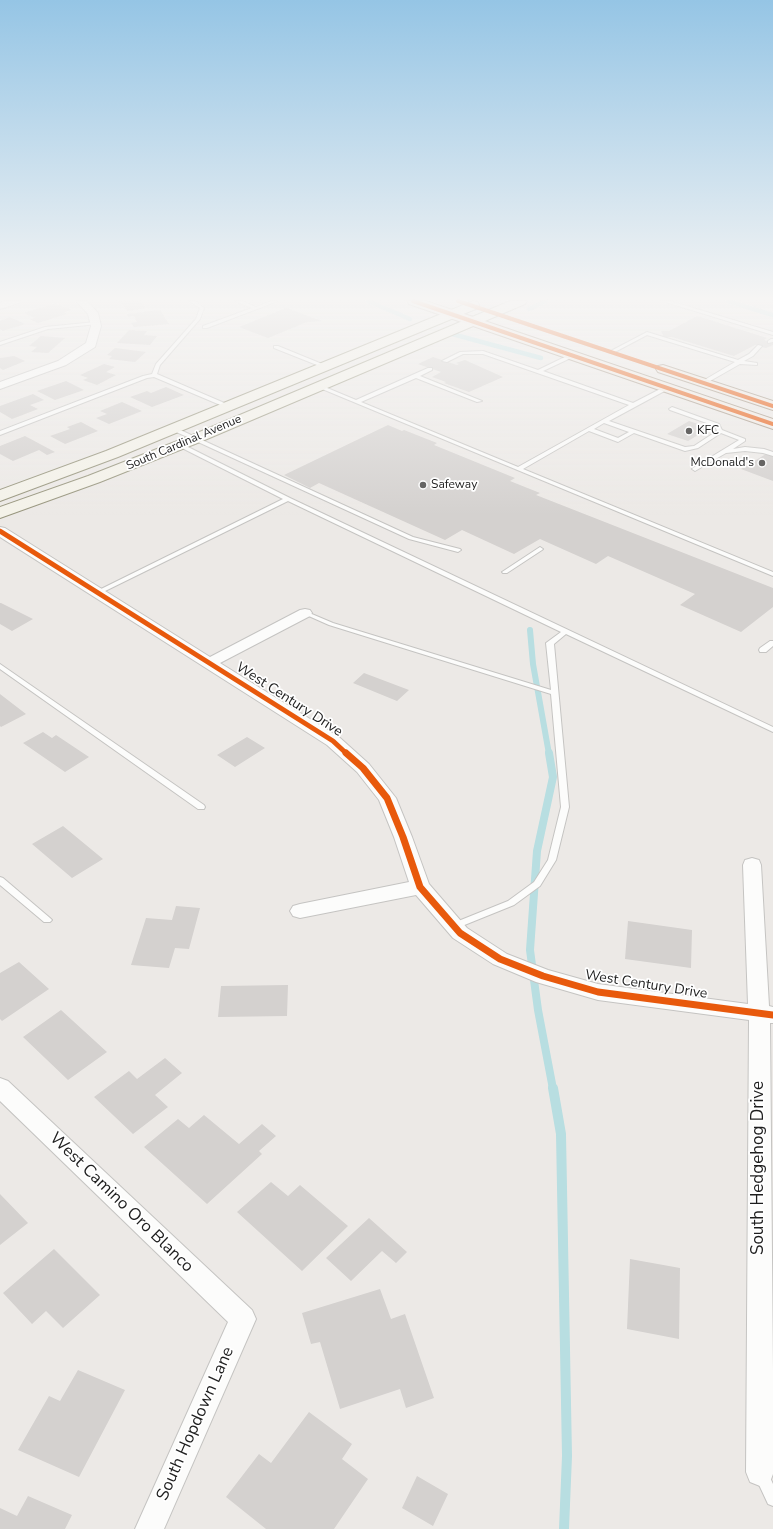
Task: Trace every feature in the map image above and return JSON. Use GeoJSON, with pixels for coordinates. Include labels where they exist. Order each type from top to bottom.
{"type":"FeatureCollection","features":[{"type":"Feature","properties":{"kind":"main road","name":"South Cardinal Avenue"},"geometry":{"type":"LineString","coordinates":[[0,496],[174,429],[309,372]]}},
{"type":"Feature","properties":{"kind":"main road","name":"South Cardinal Avenue"},"geometry":{"type":"LineString","coordinates":[[0,513],[94,479],[195,439],[351,372]]}},
{"type":"Feature","properties":{"kind":"main road"},"geometry":{"type":"LineString","coordinates":[[625,372],[773,424]]}},
{"type":"Feature","properties":{"kind":"main road"},"geometry":{"type":"LineString","coordinates":[[671,372],[773,406]]}},
{"type":"Feature","properties":{"kind":"street"},"geometry":{"type":"LineString","coordinates":[[0,386],[37,372]]}},
{"type":"Feature","properties":{"kind":"street","name":"West Century Drive"},"geometry":{"type":"LineString","coordinates":[[2,534],[333,741],[364,768],[387,798],[403,837],[420,887],[460,933],[500,959],[543,976],[598,992],[766,1014]]}},
{"type":"Feature","properties":{"kind":"street"},"geometry":{"type":"LineString","coordinates":[[209,663],[305,613]]}},
{"type":"Feature","properties":{"kind":"street","name":"South Hedgehog Drive"},"geometry":{"type":"LineString","coordinates":[[752,864],[766,1014],[760,1472]]}},
{"type":"Feature","properties":{"kind":"street"},"geometry":{"type":"LineString","coordinates":[[300,911],[420,887]]}},
{"type":"Feature","properties":{"kind":"street","name":"West Camino Oro Blanco"},"geometry":{"type":"LineString","coordinates":[[0,1086],[243,1319]]}},
{"type":"Feature","properties":{"kind":"street","name":"South Hopdown Lane"},"geometry":{"type":"LineString","coordinates":[[148,1529],[243,1319]]}},
{"type":"Feature","properties":{"kind":"lane"},"geometry":{"type":"LineString","coordinates":[[356,402],[423,372]]}},
{"type":"Feature","properties":{"kind":"lane"},"geometry":{"type":"LineString","coordinates":[[539,372],[633,405]]}},
{"type":"Feature","properties":{"kind":"lane"},"geometry":{"type":"LineString","coordinates":[[703,383],[721,372]]}},
{"type":"Feature","properties":{"kind":"lane"},"geometry":{"type":"LineString","coordinates":[[0,433],[144,377],[154,375],[227,406]]}},
{"type":"Feature","properties":{"kind":"lane"},"geometry":{"type":"LineString","coordinates":[[416,376],[479,401]]}},
{"type":"Feature","properties":{"kind":"lane"},"geometry":{"type":"LineString","coordinates":[[318,386],[773,574]]}},
{"type":"Feature","properties":{"kind":"lane"},"geometry":{"type":"LineString","coordinates":[[518,469],[668,387]]}},
{"type":"Feature","properties":{"kind":"lane"},"geometry":{"type":"LineString","coordinates":[[672,409],[717,425],[720,431],[743,440],[695,469]]}},
{"type":"Feature","properties":{"kind":"lane"},"geometry":{"type":"LineString","coordinates":[[604,421],[685,449],[696,447],[720,431]]}},
{"type":"Feature","properties":{"kind":"lane"},"geometry":{"type":"LineString","coordinates":[[174,429],[411,538],[458,550]]}},
{"type":"Feature","properties":{"kind":"lane"},"geometry":{"type":"LineString","coordinates":[[589,429],[618,440],[634,431]]}},
{"type":"Feature","properties":{"kind":"lane"},"geometry":{"type":"LineString","coordinates":[[180,445],[288,499],[773,730]]}},
{"type":"Feature","properties":{"kind":"lane"},"geometry":{"type":"LineString","coordinates":[[723,452],[745,449],[764,451],[773,454]]}},
{"type":"Feature","properties":{"kind":"lane"},"geometry":{"type":"LineString","coordinates":[[98,593],[288,499]]}},
{"type":"Feature","properties":{"kind":"lane"},"geometry":{"type":"LineString","coordinates":[[505,572],[540,550]]}},
{"type":"Feature","properties":{"kind":"lane"},"geometry":{"type":"LineString","coordinates":[[305,613],[331,624],[554,694]]}},
{"type":"Feature","properties":{"kind":"lane"},"geometry":{"type":"LineString","coordinates":[[454,926],[511,903],[538,884],[552,860],[564,807],[550,643],[566,631]]}},
{"type":"Feature","properties":{"kind":"lane"},"geometry":{"type":"LineString","coordinates":[[764,650],[773,643]]}},
{"type":"Feature","properties":{"kind":"lane"},"geometry":{"type":"LineString","coordinates":[[0,666],[201,807]]}},
{"type":"Feature","properties":{"kind":"lane"},"geometry":{"type":"LineString","coordinates":[[0,880],[47,920]]}},
{"type":"Feature","properties":{"kind":"lane"},"geometry":{"type":"LineString","coordinates":[[760,1472],[773,1499]]}},
{"type":"Feature","properties":{"kind":"building"},"geometry":{"type":"Polygon","coordinates":[[[86,372],[107,372],[116,375],[97,385],[83,380],[88,378],[80,375],[86,372]]]}},
{"type":"Feature","properties":{"kind":"building"},"geometry":{"type":"Polygon","coordinates":[[[440,372],[493,372],[503,377],[469,392],[432,377],[440,372]]]}},
{"type":"Feature","properties":{"kind":"building"},"geometry":{"type":"Polygon","coordinates":[[[66,381],[84,390],[55,400],[37,391],[66,381]]]}},
{"type":"Feature","properties":{"kind":"building"},"geometry":{"type":"Polygon","coordinates":[[[166,387],[184,395],[152,407],[130,397],[147,391],[151,393],[166,387]]]}},
{"type":"Feature","properties":{"kind":"building"},"geometry":{"type":"Polygon","coordinates":[[[33,394],[44,400],[30,405],[38,409],[12,419],[0,412],[0,406],[33,394]]]}},
{"type":"Feature","properties":{"kind":"building"},"geometry":{"type":"Polygon","coordinates":[[[122,402],[142,411],[109,424],[96,418],[107,414],[100,411],[122,402]]]}},
{"type":"Feature","properties":{"kind":"building","name":"KFC"},"geometry":{"type":"Polygon","coordinates":[[[689,421],[710,428],[688,441],[667,434],[689,421]]]}},
{"type":"Feature","properties":{"kind":"building"},"geometry":{"type":"Polygon","coordinates":[[[81,422],[98,431],[65,444],[50,436],[70,429],[67,427],[81,422]]]}},
{"type":"Feature","properties":{"kind":"building"},"geometry":{"type":"Polygon","coordinates":[[[388,425],[437,443],[434,445],[515,478],[510,481],[540,493],[536,495],[773,588],[773,607],[741,632],[680,605],[695,594],[608,556],[596,564],[540,539],[514,554],[462,530],[445,540],[319,483],[310,488],[284,475],[388,425]]]}},
{"type":"Feature","properties":{"kind":"building"},"geometry":{"type":"Polygon","coordinates":[[[25,436],[55,452],[47,455],[39,450],[13,461],[0,454],[0,446],[25,436]]]}},
{"type":"Feature","properties":{"kind":"building","name":"McDonald's"},"geometry":{"type":"Polygon","coordinates":[[[766,454],[773,456],[773,481],[741,469],[766,454]]]}},
{"type":"Feature","properties":{"kind":"building"},"geometry":{"type":"Polygon","coordinates":[[[0,603],[33,619],[12,631],[0,624],[0,603]]]}},
{"type":"Feature","properties":{"kind":"building"},"geometry":{"type":"Polygon","coordinates":[[[364,673],[409,690],[397,701],[353,683],[364,673]]]}},
{"type":"Feature","properties":{"kind":"building"},"geometry":{"type":"Polygon","coordinates":[[[0,694],[26,714],[1,727],[0,726],[0,694]]]}},
{"type":"Feature","properties":{"kind":"building"},"geometry":{"type":"Polygon","coordinates":[[[43,732],[52,738],[56,735],[89,757],[65,772],[23,743],[43,732]]]}},
{"type":"Feature","properties":{"kind":"building"},"geometry":{"type":"Polygon","coordinates":[[[247,737],[265,748],[235,767],[217,755],[247,737]]]}},
{"type":"Feature","properties":{"kind":"building"},"geometry":{"type":"Polygon","coordinates":[[[63,826],[103,859],[72,878],[32,844],[63,826]]]}},
{"type":"Feature","properties":{"kind":"building"},"geometry":{"type":"Polygon","coordinates":[[[176,906],[200,908],[189,949],[175,948],[169,968],[131,965],[146,918],[172,920],[176,906]]]}},
{"type":"Feature","properties":{"kind":"building"},"geometry":{"type":"Polygon","coordinates":[[[628,921],[692,930],[691,968],[625,959],[628,921]]]}},
{"type":"Feature","properties":{"kind":"building"},"geometry":{"type":"Polygon","coordinates":[[[19,962],[49,989],[2,1021],[0,1019],[0,973],[19,962]]]}},
{"type":"Feature","properties":{"kind":"building"},"geometry":{"type":"Polygon","coordinates":[[[288,985],[287,1016],[218,1017],[221,986],[288,985]]]}},
{"type":"Feature","properties":{"kind":"building"},"geometry":{"type":"Polygon","coordinates":[[[61,1010],[107,1052],[68,1080],[23,1037],[61,1010]]]}},
{"type":"Feature","properties":{"kind":"building"},"geometry":{"type":"Polygon","coordinates":[[[165,1058],[182,1073],[155,1095],[168,1107],[133,1134],[94,1097],[129,1071],[137,1079],[165,1058]]]}},
{"type":"Feature","properties":{"kind":"building"},"geometry":{"type":"Polygon","coordinates":[[[204,1115],[239,1144],[262,1124],[276,1136],[259,1151],[262,1154],[207,1204],[144,1147],[178,1119],[189,1128],[204,1115]]]}},
{"type":"Feature","properties":{"kind":"building"},"geometry":{"type":"Polygon","coordinates":[[[271,1182],[288,1196],[300,1185],[348,1226],[302,1271],[237,1212],[271,1182]]]}},
{"type":"Feature","properties":{"kind":"building"},"geometry":{"type":"Polygon","coordinates":[[[0,1194],[28,1223],[0,1245],[0,1194]]]}},
{"type":"Feature","properties":{"kind":"building"},"geometry":{"type":"Polygon","coordinates":[[[369,1218],[407,1252],[396,1263],[382,1251],[351,1281],[326,1258],[369,1218]]]}},
{"type":"Feature","properties":{"kind":"building"},"geometry":{"type":"Polygon","coordinates":[[[54,1249],[100,1295],[63,1328],[46,1311],[32,1324],[3,1293],[54,1249]]]}},
{"type":"Feature","properties":{"kind":"building"},"geometry":{"type":"Polygon","coordinates":[[[630,1259],[680,1268],[679,1339],[627,1329],[630,1259]]]}},
{"type":"Feature","properties":{"kind":"building"},"geometry":{"type":"Polygon","coordinates":[[[380,1289],[391,1319],[405,1314],[434,1398],[406,1408],[400,1389],[340,1409],[320,1342],[311,1344],[302,1313],[380,1289]]]}},
{"type":"Feature","properties":{"kind":"building"},"geometry":{"type":"Polygon","coordinates":[[[78,1370],[125,1390],[79,1477],[18,1450],[49,1396],[60,1401],[78,1370]]]}},
{"type":"Feature","properties":{"kind":"building"},"geometry":{"type":"Polygon","coordinates":[[[309,1412],[352,1444],[342,1459],[368,1479],[334,1529],[266,1529],[226,1497],[259,1454],[271,1463],[309,1412]]]}},
{"type":"Feature","properties":{"kind":"building"},"geometry":{"type":"Polygon","coordinates":[[[417,1476],[448,1494],[433,1526],[402,1508],[417,1476]]]}},
{"type":"Feature","properties":{"kind":"building"},"geometry":{"type":"Polygon","coordinates":[[[28,1496],[72,1515],[65,1529],[0,1529],[0,1508],[17,1516],[28,1496]]]}},
{"type":"Feature","properties":{"kind":"waterway"},"geometry":{"type":"LineString","coordinates":[[530,630],[533,664],[549,754]]}},
{"type":"Feature","properties":{"kind":"waterway"},"geometry":{"type":"LineString","coordinates":[[549,753],[553,777],[537,851],[530,950],[538,1010],[553,1089]]}},
{"type":"Feature","properties":{"kind":"waterway"},"geometry":{"type":"LineString","coordinates":[[553,1088],[561,1134],[567,1456],[564,1529]]}},
{"type":"Feature","properties":{"kind":"cycle path"},"geometry":{"type":"LineString","coordinates":[[622,372],[773,424]]}},
{"type":"Feature","properties":{"kind":"cycle path"},"geometry":{"type":"LineString","coordinates":[[672,372],[773,406]]}},
{"type":"Feature","properties":{"kind":"cycle path"},"geometry":{"type":"LineString","coordinates":[[0,531],[333,741],[363,768],[387,798],[403,837],[420,887],[460,933],[500,959],[543,976],[598,992],[773,1015]]}},
{"type":"Feature","properties":{"kind":"place","name":"KFC"},"geometry":{"type":"Point","coordinates":[689,431]}},
{"type":"Feature","properties":{"kind":"place","name":"McDonald's"},"geometry":{"type":"Point","coordinates":[762,463]}},
{"type":"Feature","properties":{"kind":"place","name":"Safeway"},"geometry":{"type":"Point","coordinates":[423,485]}}]}
